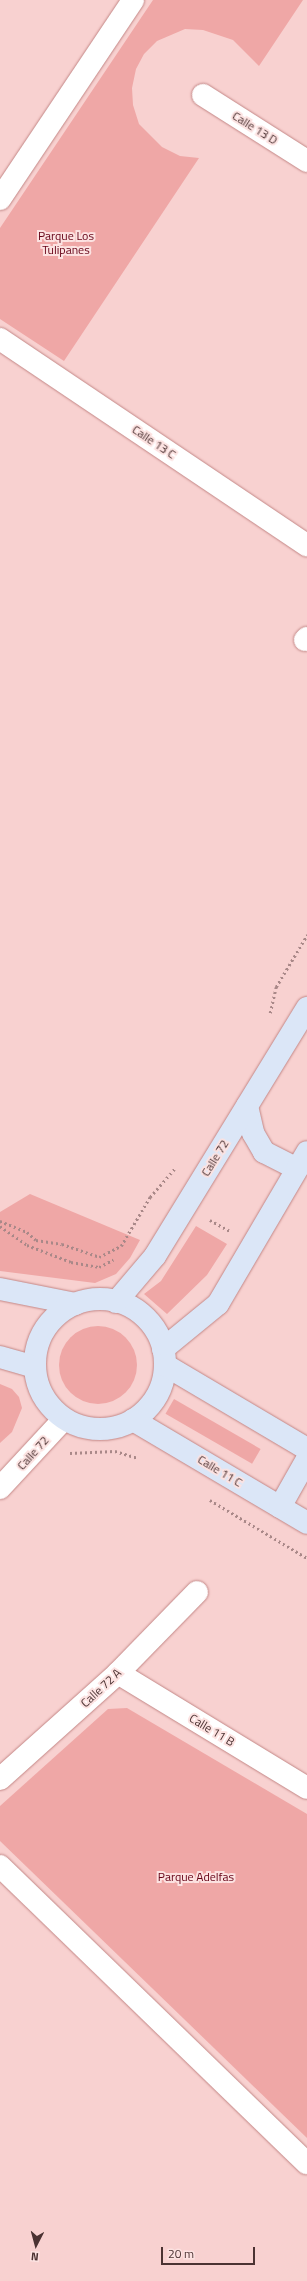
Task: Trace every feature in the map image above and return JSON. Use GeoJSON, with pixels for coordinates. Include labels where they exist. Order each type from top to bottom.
{"type":"FeatureCollection","features":[{"type":"Feature","properties":{"kind":"main road","name":"Calle 72"},"geometry":{"type":"LineString","coordinates":[[116,1302],[155,1256],[307,1008]]}},
{"type":"Feature","properties":{"kind":"main road"},"geometry":{"type":"LineString","coordinates":[[164,1357],[218,1304],[302,1161],[264,1152],[254,1133],[247,1106]]}},
{"type":"Feature","properties":{"kind":"main road"},"geometry":{"type":"LineString","coordinates":[[0,1290],[76,1304]]}},
{"type":"Feature","properties":{"kind":"main road"},"geometry":{"type":"LineString","coordinates":[[89,1300],[116,1302],[141,1314],[151,1325],[164,1357],[163,1381],[156,1396],[146,1410],[134,1420],[120,1426],[91,1429],[64,1419],[52,1409],[43,1396],[34,1367],[41,1336],[50,1322],[76,1304],[89,1300]]}},
{"type":"Feature","properties":{"kind":"main road"},"geometry":{"type":"LineString","coordinates":[[0,1357],[34,1367]]}},
{"type":"Feature","properties":{"kind":"main road"},"geometry":{"type":"LineString","coordinates":[[164,1357],[307,1449]]}},
{"type":"Feature","properties":{"kind":"main road","name":"Calle 11 C"},"geometry":{"type":"LineString","coordinates":[[134,1420],[307,1523]]}},
{"type":"Feature","properties":{"kind":"main road"},"geometry":{"type":"LineString","coordinates":[[280,1507],[307,1459]]}},
{"type":"Feature","properties":{"kind":"street"},"geometry":{"type":"LineString","coordinates":[[0,199],[133,0]]}},
{"type":"Feature","properties":{"kind":"street","name":"Calle 13 D"},"geometry":{"type":"LineString","coordinates":[[204,95],[307,161]]}},
{"type":"Feature","properties":{"kind":"street","name":"Calle 13 C"},"geometry":{"type":"LineString","coordinates":[[0,339],[307,545]]}},
{"type":"Feature","properties":{"kind":"street","name":"Calle 72"},"geometry":{"type":"LineString","coordinates":[[0,1488],[64,1419]]}},
{"type":"Feature","properties":{"kind":"street","name":"Calle 72 A"},"geometry":{"type":"LineString","coordinates":[[0,1779],[118,1673],[197,1592]]}},
{"type":"Feature","properties":{"kind":"street","name":"Calle 11 B"},"geometry":{"type":"LineString","coordinates":[[118,1673],[307,1788]]}},
{"type":"Feature","properties":{"kind":"street"},"geometry":{"type":"LineString","coordinates":[[0,1866],[307,2163]]}},
{"type":"Feature","properties":{"kind":"path"},"geometry":{"type":"LineString","coordinates":[[0,1221],[27,1232],[36,1240],[62,1244],[99,1257],[121,1246],[150,1197],[176,1167],[163,1191],[252,1245]]}},
{"type":"Feature","properties":{"kind":"path"},"geometry":{"type":"LineString","coordinates":[[0,1226],[27,1245],[72,1262],[99,1268],[116,1258]]}},
{"type":"Feature","properties":{"kind":"path"},"geometry":{"type":"LineString","coordinates":[[30,1456],[115,1450],[143,1461]]}},
{"type":"Feature","properties":{"kind":"path"},"geometry":{"type":"LineString","coordinates":[[205,1497],[307,1558]]}},
{"type":"Feature","properties":{"kind":"green space","name":"Parque Los Tulipanes"},"geometry":{"type":"Polygon","coordinates":[[[153,0],[303,0],[259,66],[233,40],[203,30],[185,29],[157,41],[144,54],[136,69],[132,88],[133,105],[139,124],[162,147],[180,156],[199,158],[64,361],[0,319],[0,228],[153,0]]]}},
{"type":"Feature","properties":{"kind":"green space"},"geometry":{"type":"Polygon","coordinates":[[[30,1194],[140,1240],[130,1258],[116,1274],[95,1283],[0,1271],[0,1212],[30,1194]]]}},
{"type":"Feature","properties":{"kind":"green space"},"geometry":{"type":"Polygon","coordinates":[[[196,1226],[227,1244],[207,1275],[167,1314],[144,1294],[161,1281],[196,1226]]]}},
{"type":"Feature","properties":{"kind":"green space"},"geometry":{"type":"Polygon","coordinates":[[[98,1326],[113,1329],[126,1337],[134,1350],[137,1365],[134,1380],[126,1393],[113,1401],[98,1404],[83,1401],[70,1393],[62,1380],[59,1365],[62,1350],[70,1337],[83,1329],[98,1326]]]}},
{"type":"Feature","properties":{"kind":"green space"},"geometry":{"type":"Polygon","coordinates":[[[0,1384],[12,1389],[19,1397],[22,1408],[12,1432],[0,1443],[0,1384]]]}},
{"type":"Feature","properties":{"kind":"green space"},"geometry":{"type":"Polygon","coordinates":[[[174,1399],[261,1449],[252,1464],[166,1414],[174,1399]]]}},
{"type":"Feature","properties":{"kind":"green space","name":"Parque Adelfas"},"geometry":{"type":"Polygon","coordinates":[[[127,1708],[307,1814],[307,2138],[0,1841],[0,1806],[108,1709],[127,1708]]]}}]}
